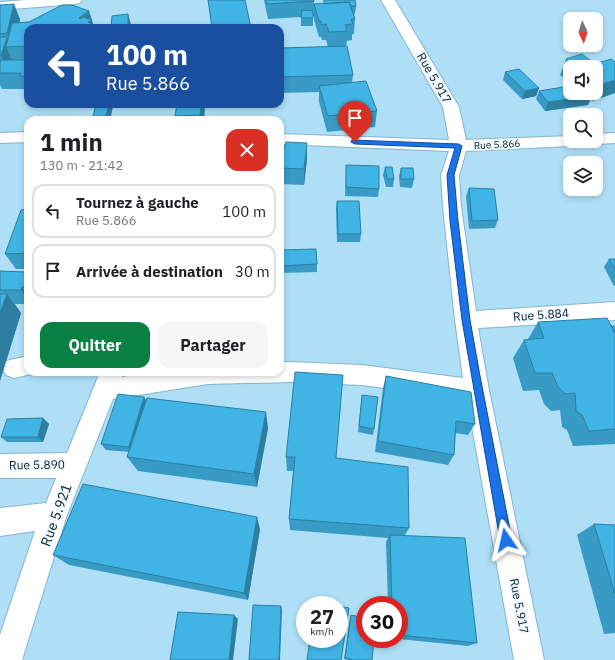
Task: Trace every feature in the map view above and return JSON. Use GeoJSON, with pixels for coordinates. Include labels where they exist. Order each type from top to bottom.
{"type":"FeatureCollection","features":[{"type":"Feature","properties":{"kind":"street"},"geometry":{"type":"LineString","coordinates":[[0,6],[75,0]]}},
{"type":"Feature","properties":{"kind":"street","name":"Rue 5.917"},"geometry":{"type":"LineString","coordinates":[[388,0],[451,107],[459,146],[450,175],[452,207],[466,320],[477,390],[529,660]]}},
{"type":"Feature","properties":{"kind":"street"},"geometry":{"type":"LineString","coordinates":[[0,138],[24,136]]}},
{"type":"Feature","properties":{"kind":"street"},"geometry":{"type":"LineString","coordinates":[[603,139],[615,138]]}},
{"type":"Feature","properties":{"kind":"street","name":"Rue 5.866"},"geometry":{"type":"LineString","coordinates":[[284,139],[459,146],[563,141]]}},
{"type":"Feature","properties":{"kind":"street","name":"Rue 5.884"},"geometry":{"type":"LineString","coordinates":[[466,320],[615,311]]}},
{"type":"Feature","properties":{"kind":"street"},"geometry":{"type":"LineString","coordinates":[[284,372],[362,375],[477,390]]}},
{"type":"Feature","properties":{"kind":"street"},"geometry":{"type":"LineString","coordinates":[[108,381],[179,376]]}},
{"type":"Feature","properties":{"kind":"street","name":"Rue 5.921"},"geometry":{"type":"LineString","coordinates":[[7,660],[54,514],[108,381]]}},
{"type":"Feature","properties":{"kind":"street","name":"Rue 5.890"},"geometry":{"type":"LineString","coordinates":[[0,466],[74,465]]}},
{"type":"Feature","properties":{"kind":"street"},"geometry":{"type":"LineString","coordinates":[[0,522],[54,514]]}},
{"type":"Feature","properties":{"kind":"building"},"geometry":{"type":"Polygon","coordinates":[[[208,0],[245,0],[250,24],[211,24],[208,0]]]}},
{"type":"Feature","properties":{"kind":"building"},"geometry":{"type":"Polygon","coordinates":[[[266,0],[314,0],[314,1],[267,4],[266,0]]]}},
{"type":"Feature","properties":{"kind":"building"},"geometry":{"type":"Polygon","coordinates":[[[324,0],[355,0],[356,6],[351,6],[349,2],[324,4],[324,0]]]}},
{"type":"Feature","properties":{"kind":"building"},"geometry":{"type":"Polygon","coordinates":[[[349,2],[355,19],[351,19],[353,24],[345,25],[347,31],[329,32],[326,24],[322,25],[321,21],[319,21],[314,4],[349,2]]]}},
{"type":"Feature","properties":{"kind":"building"},"geometry":{"type":"Polygon","coordinates":[[[14,4],[7,33],[0,34],[0,5],[14,4]]]}},
{"type":"Feature","properties":{"kind":"building"},"geometry":{"type":"Polygon","coordinates":[[[62,5],[72,5],[89,11],[79,18],[81,19],[83,17],[92,20],[88,22],[92,24],[24,24],[24,46],[6,47],[12,23],[29,22],[62,5]]]}},
{"type":"Feature","properties":{"kind":"building"},"geometry":{"type":"Polygon","coordinates":[[[302,10],[313,11],[313,18],[301,18],[302,10]]]}},
{"type":"Feature","properties":{"kind":"building"},"geometry":{"type":"Polygon","coordinates":[[[128,14],[128,24],[111,24],[112,16],[128,14]]]}},
{"type":"Feature","properties":{"kind":"building"},"geometry":{"type":"Polygon","coordinates":[[[0,37],[7,37],[1,56],[0,56],[0,37]]]}},
{"type":"Feature","properties":{"kind":"building"},"geometry":{"type":"Polygon","coordinates":[[[347,46],[353,75],[284,77],[284,48],[347,46]]]}},
{"type":"Feature","properties":{"kind":"building"},"geometry":{"type":"Polygon","coordinates":[[[582,54],[590,60],[567,60],[566,59],[582,54]]]}},
{"type":"Feature","properties":{"kind":"building"},"geometry":{"type":"Polygon","coordinates":[[[611,59],[615,62],[615,80],[603,84],[603,62],[611,59]]]}},
{"type":"Feature","properties":{"kind":"building"},"geometry":{"type":"Polygon","coordinates":[[[1,60],[24,60],[24,76],[20,76],[21,73],[0,73],[1,60]]]}},
{"type":"Feature","properties":{"kind":"building"},"geometry":{"type":"Polygon","coordinates":[[[519,69],[539,88],[525,91],[505,72],[519,69]]]}},
{"type":"Feature","properties":{"kind":"building"},"geometry":{"type":"Polygon","coordinates":[[[366,81],[377,111],[328,116],[319,86],[366,81]]]}},
{"type":"Feature","properties":{"kind":"building"},"geometry":{"type":"Polygon","coordinates":[[[563,87],[563,100],[548,102],[539,91],[563,87]]]}},
{"type":"Feature","properties":{"kind":"building"},"geometry":{"type":"Polygon","coordinates":[[[95,108],[108,108],[106,116],[93,116],[95,108]]]}},
{"type":"Feature","properties":{"kind":"building"},"geometry":{"type":"Polygon","coordinates":[[[176,108],[201,108],[200,115],[175,116],[176,108]]]}},
{"type":"Feature","properties":{"kind":"building"},"geometry":{"type":"Polygon","coordinates":[[[286,142],[307,143],[304,169],[284,168],[284,149],[286,142]]]}},
{"type":"Feature","properties":{"kind":"building"},"geometry":{"type":"Polygon","coordinates":[[[346,165],[379,166],[379,189],[346,187],[346,165]]]}},
{"type":"Feature","properties":{"kind":"building"},"geometry":{"type":"Polygon","coordinates":[[[385,167],[392,167],[394,179],[387,179],[385,167]]]}},
{"type":"Feature","properties":{"kind":"building"},"geometry":{"type":"Polygon","coordinates":[[[401,168],[413,168],[414,179],[401,179],[401,168]]]}},
{"type":"Feature","properties":{"kind":"building"},"geometry":{"type":"Polygon","coordinates":[[[469,188],[494,189],[498,220],[472,221],[469,188]]]}},
{"type":"Feature","properties":{"kind":"building"},"geometry":{"type":"Polygon","coordinates":[[[337,201],[359,201],[361,234],[338,234],[337,201]]]}},
{"type":"Feature","properties":{"kind":"building"},"geometry":{"type":"Polygon","coordinates":[[[21,210],[24,210],[24,253],[5,254],[21,210]]]}},
{"type":"Feature","properties":{"kind":"building"},"geometry":{"type":"Polygon","coordinates":[[[316,249],[317,264],[284,266],[284,250],[316,249]]]}},
{"type":"Feature","properties":{"kind":"building"},"geometry":{"type":"Polygon","coordinates":[[[609,259],[615,259],[615,270],[609,259]]]}},
{"type":"Feature","properties":{"kind":"building"},"geometry":{"type":"Polygon","coordinates":[[[0,271],[24,272],[24,287],[22,287],[21,290],[0,290],[0,271]]]}},
{"type":"Feature","properties":{"kind":"building"},"geometry":{"type":"Polygon","coordinates":[[[0,294],[7,294],[0,313],[0,294]]]}},
{"type":"Feature","properties":{"kind":"building"},"geometry":{"type":"Polygon","coordinates":[[[607,318],[615,333],[615,429],[589,431],[582,415],[576,411],[575,393],[565,394],[558,387],[552,373],[535,373],[524,340],[544,338],[538,322],[607,318]]]}},
{"type":"Feature","properties":{"kind":"building"},"geometry":{"type":"Polygon","coordinates":[[[611,326],[615,326],[615,333],[611,326]]]}},
{"type":"Feature","properties":{"kind":"building"},"geometry":{"type":"Polygon","coordinates":[[[295,372],[343,375],[336,458],[408,467],[409,528],[289,519],[295,457],[286,457],[295,372]]]}},
{"type":"Feature","properties":{"kind":"building"},"geometry":{"type":"Polygon","coordinates":[[[386,376],[471,392],[475,424],[456,421],[454,455],[378,441],[386,376]]]}},
{"type":"Feature","properties":{"kind":"building"},"geometry":{"type":"Polygon","coordinates":[[[118,394],[144,397],[129,447],[101,444],[118,394]]]}},
{"type":"Feature","properties":{"kind":"building"},"geometry":{"type":"Polygon","coordinates":[[[362,395],[378,397],[374,429],[359,426],[362,395]]]}},
{"type":"Feature","properties":{"kind":"building"},"geometry":{"type":"Polygon","coordinates":[[[147,398],[266,412],[254,474],[127,457],[147,398]]]}},
{"type":"Feature","properties":{"kind":"building"},"geometry":{"type":"Polygon","coordinates":[[[43,418],[38,437],[1,437],[7,419],[43,418]]]}},
{"type":"Feature","properties":{"kind":"building"},"geometry":{"type":"Polygon","coordinates":[[[83,484],[257,517],[244,593],[53,555],[83,484]]]}},
{"type":"Feature","properties":{"kind":"building"},"geometry":{"type":"Polygon","coordinates":[[[594,524],[615,525],[615,594],[594,524]]]}},
{"type":"Feature","properties":{"kind":"building"},"geometry":{"type":"Polygon","coordinates":[[[390,535],[465,538],[477,643],[408,636],[408,596],[392,596],[390,535]]]}},
{"type":"Feature","properties":{"kind":"building"},"geometry":{"type":"Polygon","coordinates":[[[253,605],[281,606],[279,660],[249,660],[253,605]]]}},
{"type":"Feature","properties":{"kind":"building"},"geometry":{"type":"Polygon","coordinates":[[[178,612],[234,615],[229,660],[170,660],[178,612]]]}},
{"type":"Feature","properties":{"kind":"building"},"geometry":{"type":"Polygon","coordinates":[[[351,615],[356,616],[356,648],[373,648],[372,660],[354,660],[345,658],[346,648],[348,648],[351,615]]]}},
{"type":"Feature","properties":{"kind":"building"},"geometry":{"type":"Polygon","coordinates":[[[309,648],[343,648],[341,660],[307,660],[309,648]]]}},
{"type":"Feature","properties":{"kind":"route"},"geometry":{"type":"LineString","coordinates":[[355,142],[459,146],[450,175],[452,207],[466,320],[477,390],[506,540]]}}]}
